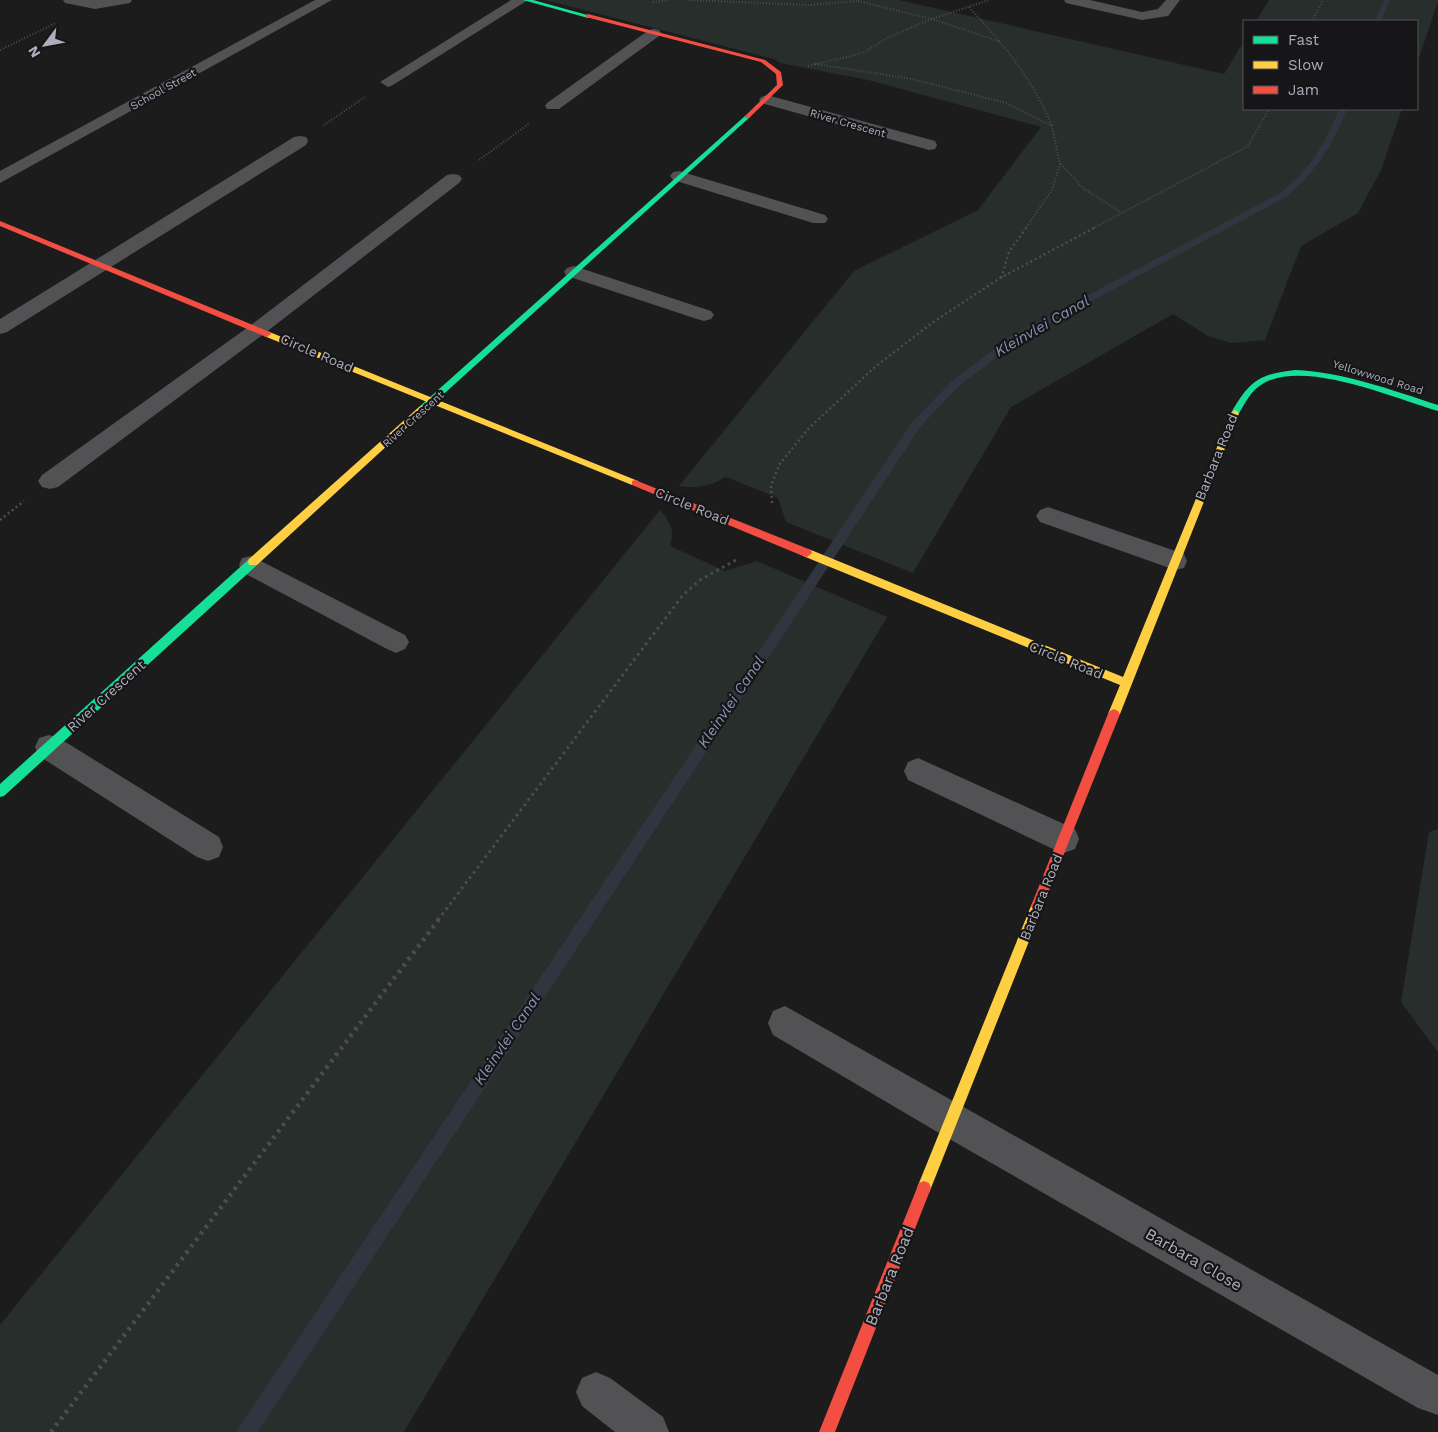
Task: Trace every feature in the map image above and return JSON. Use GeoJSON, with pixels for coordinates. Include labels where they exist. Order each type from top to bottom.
{"type":"FeatureCollection","features":[{"type":"Feature","properties":{"kind":"street"},"geometry":{"type":"LineString","coordinates":[[70,0],[87,5],[125,0]]}},
{"type":"Feature","properties":{"kind":"street","name":"School Street"},"geometry":{"type":"LineString","coordinates":[[0,178],[326,0]]}},
{"type":"Feature","properties":{"kind":"street"},"geometry":{"type":"LineString","coordinates":[[388,82],[522,0]]}},
{"type":"Feature","properties":{"kind":"street"},"geometry":{"type":"LineString","coordinates":[[526,0],[763,61],[779,73]]}},
{"type":"Feature","properties":{"kind":"street"},"geometry":{"type":"LineString","coordinates":[[1071,0],[1142,16],[1163,13],[1173,0]]}},
{"type":"Feature","properties":{"kind":"street"},"geometry":{"type":"LineString","coordinates":[[553,106],[654,33]]}},
{"type":"Feature","properties":{"kind":"street","name":"River Crescent"},"geometry":{"type":"LineString","coordinates":[[0,792],[679,176],[767,100],[780,85],[779,73]]}},
{"type":"Feature","properties":{"kind":"street","name":"River Crescent"},"geometry":{"type":"LineString","coordinates":[[767,100],[929,145]]}},
{"type":"Feature","properties":{"kind":"street"},"geometry":{"type":"LineString","coordinates":[[0,328],[98,265],[300,141]]}},
{"type":"Feature","properties":{"kind":"street"},"geometry":{"type":"LineString","coordinates":[[679,176],[819,220]]}},
{"type":"Feature","properties":{"kind":"street","name":"Circle Road"},"geometry":{"type":"LineString","coordinates":[[50,481],[258,329],[454,179]]}},
{"type":"Feature","properties":{"kind":"street","name":"Circle Road"},"geometry":{"type":"LineString","coordinates":[[0,223],[98,265],[1126,684]]}},
{"type":"Feature","properties":{"kind":"street"},"geometry":{"type":"LineString","coordinates":[[574,272],[704,315]]}},
{"type":"Feature","properties":{"kind":"street","name":"Yellowwood Road"},"geometry":{"type":"LineString","coordinates":[[1280,374],[1294,372],[1326,374],[1438,408]]}},
{"type":"Feature","properties":{"kind":"street","name":"Barbara Road"},"geometry":{"type":"LineString","coordinates":[[826,1432],[1240,397],[1250,387],[1263,379],[1280,374]]}},
{"type":"Feature","properties":{"kind":"street"},"geometry":{"type":"LineString","coordinates":[[1048,516],[1175,561]]}},
{"type":"Feature","properties":{"kind":"street"},"geometry":{"type":"LineString","coordinates":[[251,565],[396,642]]}},
{"type":"Feature","properties":{"kind":"street"},"geometry":{"type":"LineString","coordinates":[[49,747],[208,847]]}},
{"type":"Feature","properties":{"kind":"street","name":"Barbara Road"},"geometry":{"type":"LineString","coordinates":[[918,770],[1064,839]]}},
{"type":"Feature","properties":{"kind":"street"},"geometry":{"type":"LineString","coordinates":[[785,1023],[951,1121]]}},
{"type":"Feature","properties":{"kind":"street","name":"Barbara Close"},"geometry":{"type":"LineString","coordinates":[[951,1121],[1432,1394],[1438,1395]]}},
{"type":"Feature","properties":{"kind":"street"},"geometry":{"type":"LineString","coordinates":[[596,1392],[648,1432]]}},
{"type":"Feature","properties":{"kind":"path"},"geometry":{"type":"LineString","coordinates":[[688,0],[808,5],[858,1]]}},
{"type":"Feature","properties":{"kind":"path"},"geometry":{"type":"LineString","coordinates":[[853,0],[932,19],[1001,42]]}},
{"type":"Feature","properties":{"kind":"path"},"geometry":{"type":"LineString","coordinates":[[779,73],[863,53],[887,38],[932,19],[989,0]]}},
{"type":"Feature","properties":{"kind":"path"},"geometry":{"type":"LineString","coordinates":[[1313,20],[1323,0]]}},
{"type":"Feature","properties":{"kind":"path"},"geometry":{"type":"LineString","coordinates":[[0,50],[62,20],[87,5]]}},
{"type":"Feature","properties":{"kind":"path"},"geometry":{"type":"LineString","coordinates":[[969,7],[1001,42],[1040,97],[1052,126],[1060,164],[1052,190],[1009,252],[1000,278]]}},
{"type":"Feature","properties":{"kind":"path"},"geometry":{"type":"LineString","coordinates":[[815,64],[912,79],[1006,103],[1052,126]]}},
{"type":"Feature","properties":{"kind":"path"},"geometry":{"type":"LineString","coordinates":[[300,141],[388,82]]}},
{"type":"Feature","properties":{"kind":"path"},"geometry":{"type":"LineString","coordinates":[[454,179],[553,106]]}},
{"type":"Feature","properties":{"kind":"path"},"geometry":{"type":"LineString","coordinates":[[51,1432],[683,595],[718,568],[752,555],[778,519],[771,498],[774,476],[778,465],[808,430],[889,356],[932,323],[1000,278],[1248,146],[1268,110]]}},
{"type":"Feature","properties":{"kind":"path"},"geometry":{"type":"LineString","coordinates":[[1060,164],[1084,189],[1122,213]]}},
{"type":"Feature","properties":{"kind":"shaded area"},"geometry":{"type":"Polygon","coordinates":[[[545,0],[899,0],[1224,74],[1243,43],[1243,110],[1402,110],[1381,170],[1358,213],[1301,246],[1265,340],[1231,343],[1208,336],[1173,314],[1011,407],[913,573],[786,522],[778,498],[726,477],[703,486],[679,486],[854,271],[978,210],[1041,127],[868,80],[780,63],[774,59],[545,0]]]}},
{"type":"Feature","properties":{"kind":"shaded area"},"geometry":{"type":"Polygon","coordinates":[[[1269,0],[1438,0],[1418,61],[1418,20],[1257,20],[1269,0]]]}},
{"type":"Feature","properties":{"kind":"shaded area"},"geometry":{"type":"Polygon","coordinates":[[[660,510],[671,527],[670,546],[725,571],[757,561],[887,617],[404,1432],[0,1432],[0,1325],[660,510]]]}},
{"type":"Feature","properties":{"kind":"shaded area"},"geometry":{"type":"Polygon","coordinates":[[[1438,829],[1438,1052],[1401,1002],[1429,832],[1438,829]]]}},
{"type":"Feature","properties":{"kind":"waterway","name":"Kleinvlei Canal"},"geometry":{"type":"LineString","coordinates":[[1378,20],[1387,0]]}},
{"type":"Feature","properties":{"kind":"waterway","name":"Kleinvlei Canal"},"geometry":{"type":"LineString","coordinates":[[246,1432],[905,439],[917,424],[942,396],[969,371],[1015,338],[1283,195],[1314,166],[1332,136],[1343,110]]}},
{"type":"Feature","properties":{"kind":"traffic: fast"},"geometry":{"type":"LineString","coordinates":[[526,0],[588,16]]}},
{"type":"Feature","properties":{"kind":"traffic: fast"},"geometry":{"type":"LineString","coordinates":[[422,409],[747,117]]}},
{"type":"Feature","properties":{"kind":"traffic: fast"},"geometry":{"type":"LineString","coordinates":[[1235,413],[1246,394],[1260,382],[1276,375],[1295,372],[1334,377],[1438,408]]}},
{"type":"Feature","properties":{"kind":"traffic: fast"},"geometry":{"type":"LineString","coordinates":[[0,792],[253,562]]}},
{"type":"Feature","properties":{"kind":"traffic: slow"},"geometry":{"type":"LineString","coordinates":[[267,334],[635,483]]}},
{"type":"Feature","properties":{"kind":"traffic: slow"},"geometry":{"type":"LineString","coordinates":[[253,562],[422,409]]}},
{"type":"Feature","properties":{"kind":"traffic: slow"},"geometry":{"type":"LineString","coordinates":[[1114,714],[1235,413]]}},
{"type":"Feature","properties":{"kind":"traffic: slow"},"geometry":{"type":"LineString","coordinates":[[807,553],[1126,683]]}},
{"type":"Feature","properties":{"kind":"traffic: slow"},"geometry":{"type":"LineString","coordinates":[[924,1188],[1037,906]]}},
{"type":"Feature","properties":{"kind":"traffic: jam"},"geometry":{"type":"LineString","coordinates":[[588,16],[763,61],[779,73],[780,85],[747,117]]}},
{"type":"Feature","properties":{"kind":"traffic: jam"},"geometry":{"type":"LineString","coordinates":[[0,223],[267,334]]}},
{"type":"Feature","properties":{"kind":"traffic: jam"},"geometry":{"type":"LineString","coordinates":[[635,483],[807,553]]}},
{"type":"Feature","properties":{"kind":"traffic: jam"},"geometry":{"type":"LineString","coordinates":[[1037,906],[1114,714]]}},
{"type":"Feature","properties":{"kind":"traffic: jam"},"geometry":{"type":"LineString","coordinates":[[827,1432],[924,1188]]}}]}
